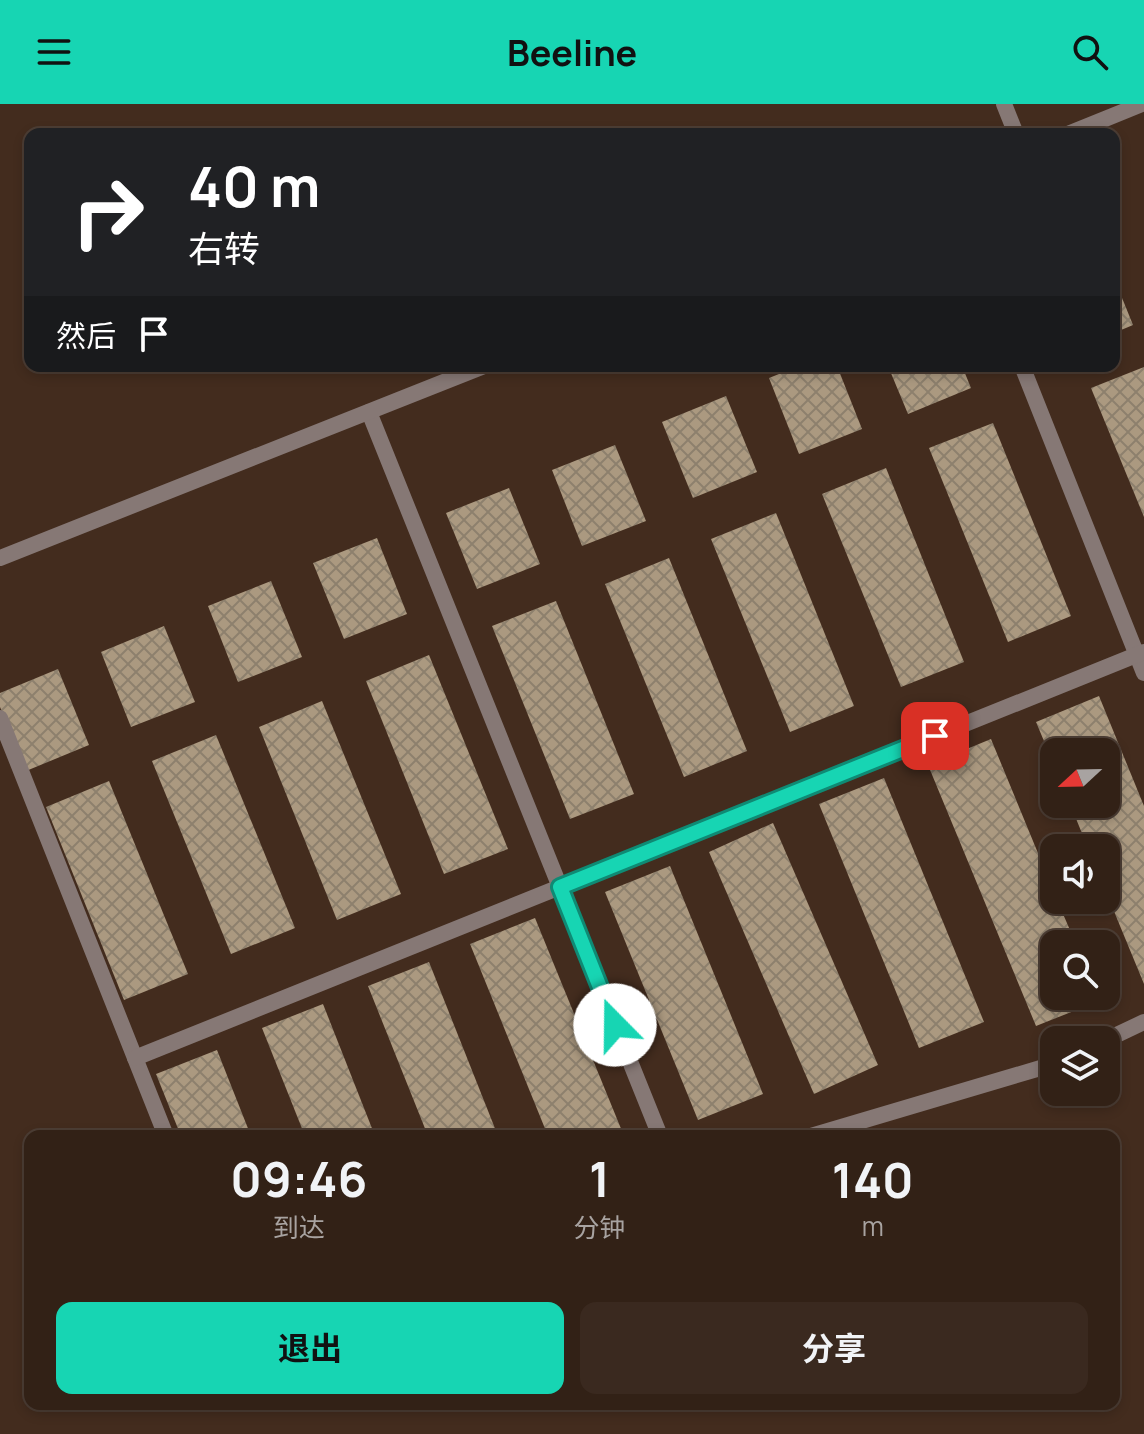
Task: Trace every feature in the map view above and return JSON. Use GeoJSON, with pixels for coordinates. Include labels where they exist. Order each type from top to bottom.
{"type":"FeatureCollection","features":[{"type":"Feature","properties":{"kind":"lane"},"geometry":{"type":"LineString","coordinates":[[1004,104],[1014,128]]}},
{"type":"Feature","properties":{"kind":"lane"},"geometry":{"type":"LineString","coordinates":[[1083,128],[1142,104]]}},
{"type":"Feature","properties":{"kind":"lane"},"geometry":{"type":"LineString","coordinates":[[0,558],[469,372]]}},
{"type":"Feature","properties":{"kind":"lane"},"geometry":{"type":"LineString","coordinates":[[1024,372],[1140,654],[1144,673]]}},
{"type":"Feature","properties":{"kind":"lane"},"geometry":{"type":"LineString","coordinates":[[369,412],[658,1130]]}},
{"type":"Feature","properties":{"kind":"lane"},"geometry":{"type":"LineString","coordinates":[[135,1058],[1140,654]]}},
{"type":"Feature","properties":{"kind":"lane"},"geometry":{"type":"LineString","coordinates":[[0,718],[164,1130]]}},
{"type":"Feature","properties":{"kind":"lane"},"geometry":{"type":"LineString","coordinates":[[1120,1033],[1144,1022]]}},
{"type":"Feature","properties":{"kind":"lane"},"geometry":{"type":"LineString","coordinates":[[831,1130],[1040,1068]]}},
{"type":"Feature","properties":{"kind":"building"},"geometry":{"type":"Polygon","coordinates":[[[1120,293],[1133,325],[1120,330],[1120,293]]]}},
{"type":"Feature","properties":{"kind":"building"},"geometry":{"type":"Polygon","coordinates":[[[1144,367],[1144,517],[1091,388],[1144,367]]]}},
{"type":"Feature","properties":{"kind":"building"},"geometry":{"type":"Polygon","coordinates":[[[784,372],[839,372],[862,429],[799,454],[769,378],[784,372]]]}},
{"type":"Feature","properties":{"kind":"building"},"geometry":{"type":"Polygon","coordinates":[[[890,372],[964,372],[971,388],[908,414],[890,372]]]}},
{"type":"Feature","properties":{"kind":"building"},"geometry":{"type":"Polygon","coordinates":[[[726,396],[757,472],[693,498],[662,422],[726,396]]]}},
{"type":"Feature","properties":{"kind":"building"},"geometry":{"type":"Polygon","coordinates":[[[993,423],[1071,616],[1008,642],[929,448],[993,423]]]}},
{"type":"Feature","properties":{"kind":"building"},"geometry":{"type":"Polygon","coordinates":[[[615,445],[646,521],[582,546],[552,470],[615,445]]]}},
{"type":"Feature","properties":{"kind":"building"},"geometry":{"type":"Polygon","coordinates":[[[886,468],[964,662],[901,687],[822,494],[886,468]]]}},
{"type":"Feature","properties":{"kind":"building"},"geometry":{"type":"Polygon","coordinates":[[[509,488],[540,564],[477,589],[446,513],[509,488]]]}},
{"type":"Feature","properties":{"kind":"building"},"geometry":{"type":"Polygon","coordinates":[[[776,513],[854,706],[790,732],[711,539],[776,513]]]}},
{"type":"Feature","properties":{"kind":"building"},"geometry":{"type":"Polygon","coordinates":[[[377,538],[407,614],[344,639],[313,563],[377,538]]]}},
{"type":"Feature","properties":{"kind":"building"},"geometry":{"type":"Polygon","coordinates":[[[669,558],[747,751],[684,777],[605,584],[669,558]]]}},
{"type":"Feature","properties":{"kind":"building"},"geometry":{"type":"Polygon","coordinates":[[[271,581],[302,657],[238,682],[208,606],[271,581]]]}},
{"type":"Feature","properties":{"kind":"building"},"geometry":{"type":"Polygon","coordinates":[[[556,601],[634,794],[570,819],[492,626],[556,601]]]}},
{"type":"Feature","properties":{"kind":"building"},"geometry":{"type":"Polygon","coordinates":[[[164,626],[195,702],[131,727],[101,652],[164,626]]]}},
{"type":"Feature","properties":{"kind":"building"},"geometry":{"type":"Polygon","coordinates":[[[429,655],[508,849],[444,874],[366,681],[429,655]]]}},
{"type":"Feature","properties":{"kind":"building"},"geometry":{"type":"Polygon","coordinates":[[[58,669],[89,745],[26,771],[0,707],[0,693],[58,669]]]}},
{"type":"Feature","properties":{"kind":"building"},"geometry":{"type":"Polygon","coordinates":[[[1099,696],[1116,738],[1043,738],[1036,722],[1099,696]]]}},
{"type":"Feature","properties":{"kind":"building"},"geometry":{"type":"Polygon","coordinates":[[[322,701],[401,894],[337,920],[259,727],[322,701]]]}},
{"type":"Feature","properties":{"kind":"building"},"geometry":{"type":"Polygon","coordinates":[[[216,735],[295,928],[231,954],[152,761],[216,735]]]}},
{"type":"Feature","properties":{"kind":"building"},"geometry":{"type":"Polygon","coordinates":[[[991,739],[1040,858],[1040,914],[1063,914],[1070,930],[1040,930],[1040,1010],[1076,1010],[1036,1026],[928,765],[991,739]]]}},
{"type":"Feature","properties":{"kind":"building"},"geometry":{"type":"Polygon","coordinates":[[[1120,747],[1144,806],[1144,984],[1115,914],[1120,914],[1120,834],[1082,834],[1076,818],[1120,818],[1120,747]]]}},
{"type":"Feature","properties":{"kind":"building"},"geometry":{"type":"Polygon","coordinates":[[[884,778],[984,1022],[919,1048],[819,804],[884,778]]]}},
{"type":"Feature","properties":{"kind":"building"},"geometry":{"type":"Polygon","coordinates":[[[109,781],[188,974],[124,1000],[46,807],[109,781]]]}},
{"type":"Feature","properties":{"kind":"building"},"geometry":{"type":"Polygon","coordinates":[[[773,823],[878,1065],[814,1094],[709,852],[773,823]]]}},
{"type":"Feature","properties":{"kind":"building"},"geometry":{"type":"Polygon","coordinates":[[[670,866],[763,1094],[698,1120],[605,892],[670,866]]]}},
{"type":"Feature","properties":{"kind":"building"},"geometry":{"type":"Polygon","coordinates":[[[535,918],[622,1130],[546,1130],[470,944],[535,918]]]}},
{"type":"Feature","properties":{"kind":"building"},"geometry":{"type":"Polygon","coordinates":[[[429,962],[496,1130],[426,1130],[368,986],[429,962]]]}},
{"type":"Feature","properties":{"kind":"building"},"geometry":{"type":"Polygon","coordinates":[[[323,1004],[373,1130],[303,1130],[262,1028],[323,1004]]]}},
{"type":"Feature","properties":{"kind":"building"},"geometry":{"type":"Polygon","coordinates":[[[217,1050],[249,1130],[179,1130],[156,1074],[217,1050]]]}},
{"type":"Feature","properties":{"kind":"route"},"geometry":{"type":"LineString","coordinates":[[615,1025],[560,887],[935,736]]}}]}
